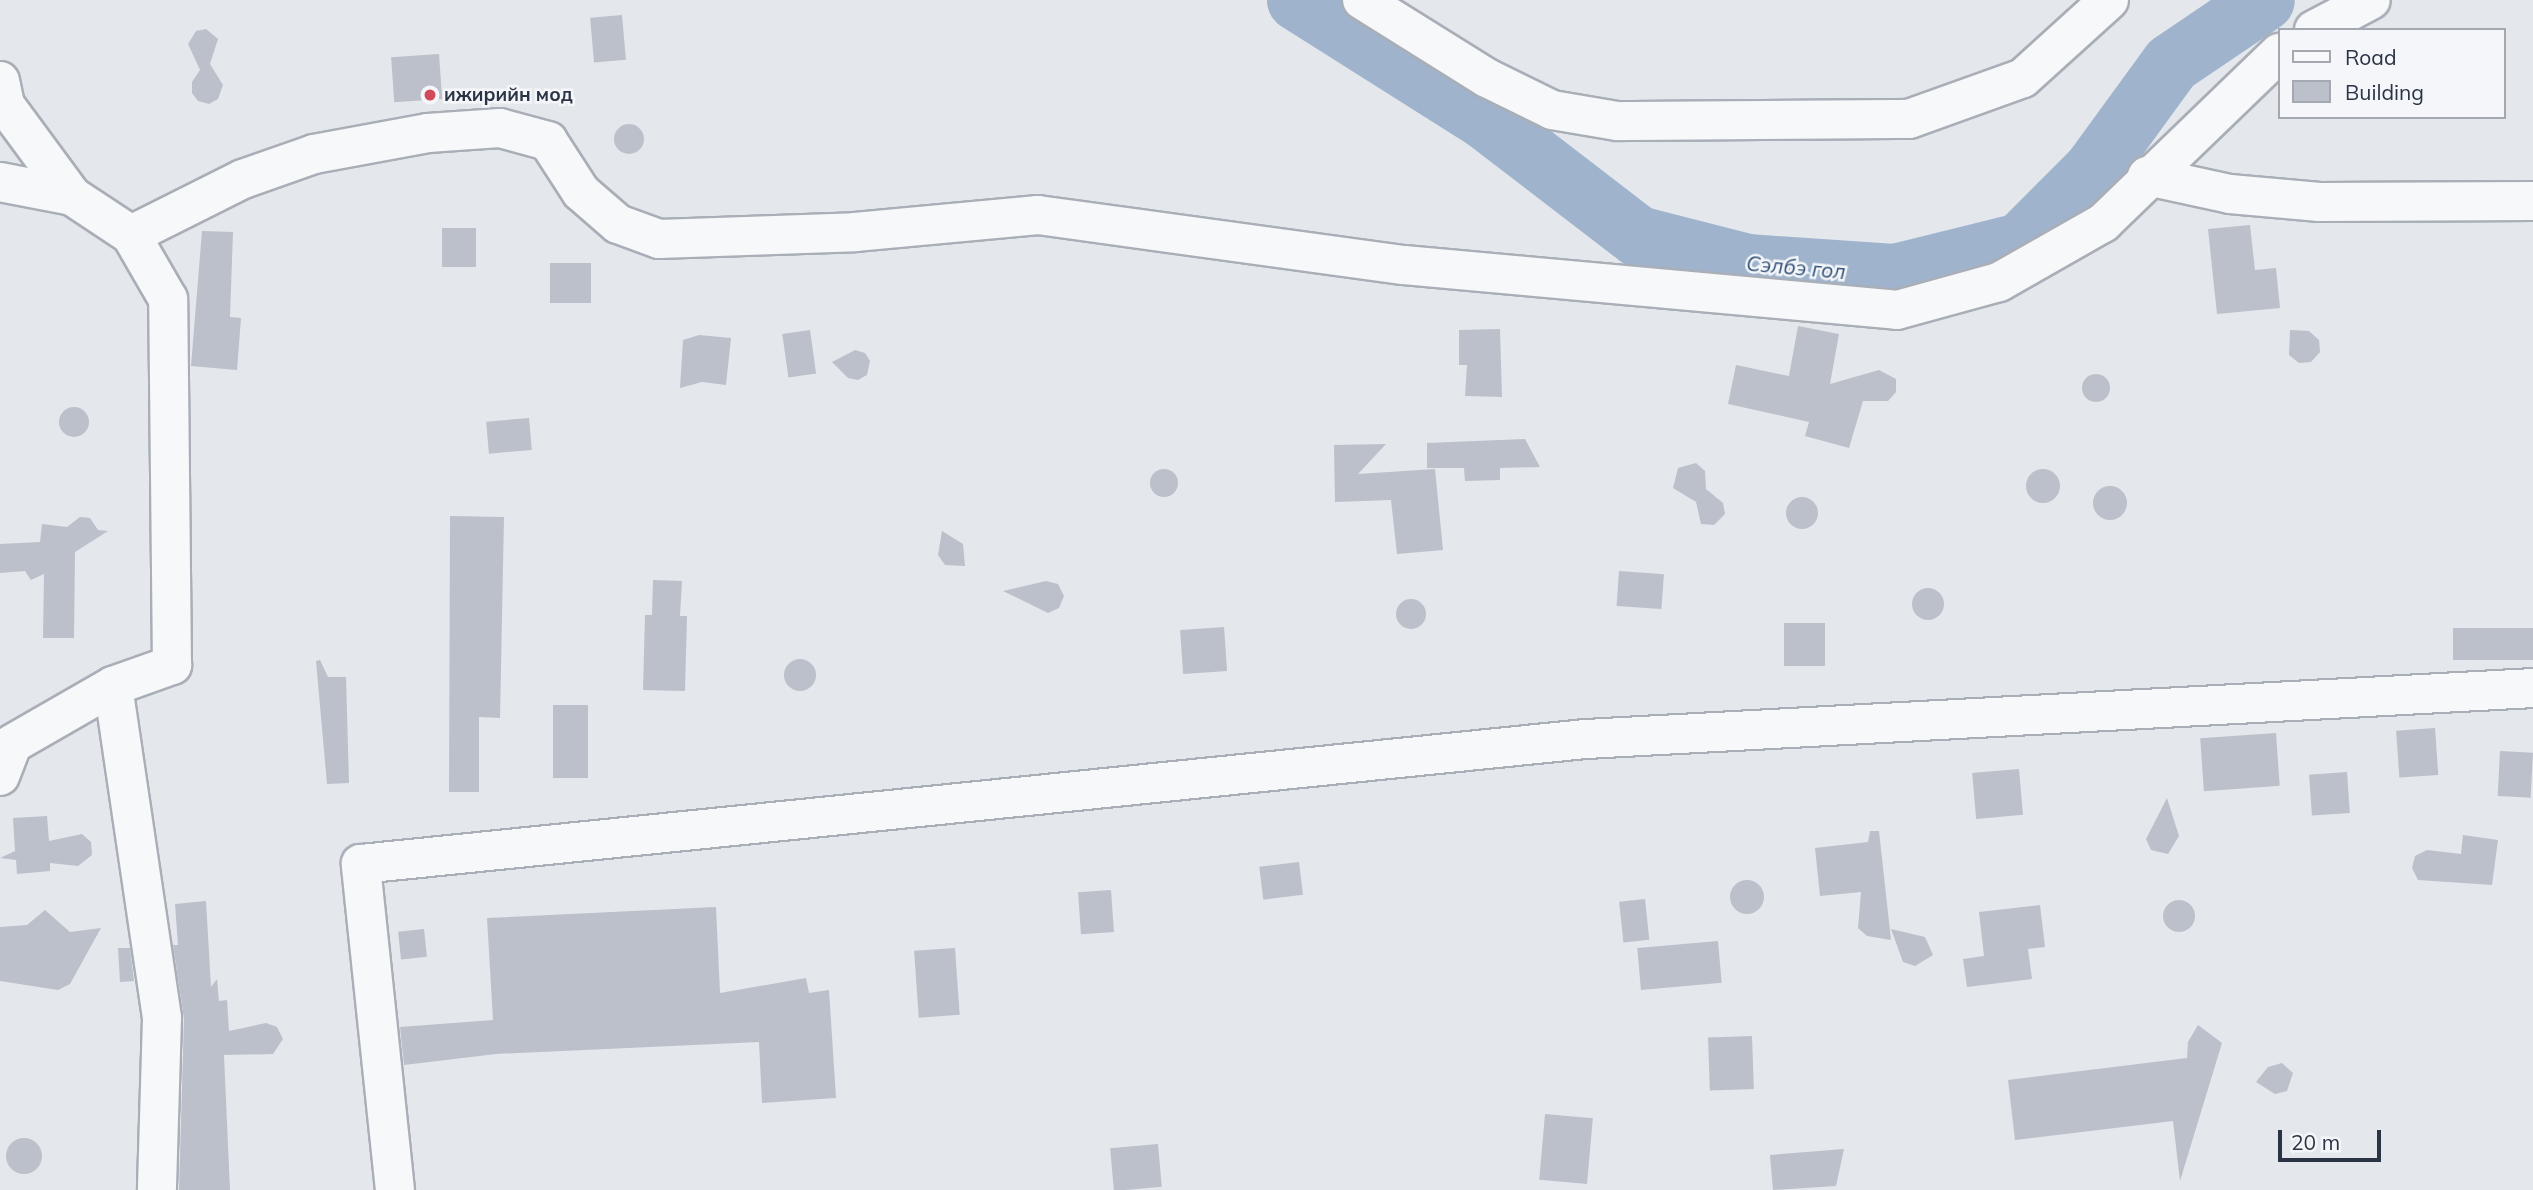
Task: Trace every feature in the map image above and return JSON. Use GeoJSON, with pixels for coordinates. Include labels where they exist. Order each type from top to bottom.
{"type":"FeatureCollection","features":[{"type":"Feature","properties":{"kind":"street"},"geometry":{"type":"LineString","coordinates":[[1362,0],[1487,78],[1552,110],[1617,121],[1909,119],[2023,78],[2109,0]]}},
{"type":"Feature","properties":{"kind":"street"},"geometry":{"type":"LineString","coordinates":[[2318,28],[2371,0]]}},
{"type":"Feature","properties":{"kind":"street"},"geometry":{"type":"LineString","coordinates":[[131,235],[243,179],[314,154],[428,133],[500,128],[548,141],[581,192],[618,224],[659,239],[855,232],[1038,215],[1404,265],[1897,310],[1999,282],[2103,223],[2147,176],[2278,54]]}},
{"type":"Feature","properties":{"kind":"street"},"geometry":{"type":"LineString","coordinates":[[0,81],[5,105],[72,196],[131,235],[168,299],[172,665],[113,685],[12,744],[0,776]]}},
{"type":"Feature","properties":{"kind":"street"},"geometry":{"type":"LineString","coordinates":[[2147,176],[2230,194],[2320,202],[2533,201]]}},
{"type":"Feature","properties":{"kind":"street"},"geometry":{"type":"LineString","coordinates":[[0,182],[72,196]]}},
{"type":"Feature","properties":{"kind":"street"},"geometry":{"type":"LineString","coordinates":[[113,685],[162,1018],[157,1190]]}},
{"type":"Feature","properties":{"kind":"street"},"geometry":{"type":"LineString","coordinates":[[395,1190],[361,864],[1586,739],[2533,688]]}},
{"type":"Feature","properties":{"kind":"building"},"geometry":{"type":"Polygon","coordinates":[[[622,15],[626,60],[594,63],[590,18],[622,15]]]}},
{"type":"Feature","properties":{"kind":"building"},"geometry":{"type":"Polygon","coordinates":[[[206,29],[218,39],[210,64],[223,85],[218,99],[209,104],[198,101],[192,93],[192,82],[200,70],[188,44],[196,31],[206,29]]]}},
{"type":"Feature","properties":{"kind":"building"},"geometry":{"type":"Polygon","coordinates":[[[439,54],[442,99],[394,102],[391,57],[439,54]]]}},
{"type":"Feature","properties":{"kind":"building"},"geometry":{"type":"Polygon","coordinates":[[[629,124],[635,125],[643,133],[643,145],[635,153],[629,154],[623,153],[615,145],[614,139],[615,133],[623,125],[629,124]]]}},
{"type":"Feature","properties":{"kind":"building"},"geometry":{"type":"Polygon","coordinates":[[[2250,225],[2255,270],[2276,268],[2280,308],[2217,314],[2208,229],[2250,225]]]}},
{"type":"Feature","properties":{"kind":"building"},"geometry":{"type":"Polygon","coordinates":[[[442,228],[476,228],[476,267],[442,267],[442,228]]]}},
{"type":"Feature","properties":{"kind":"building"},"geometry":{"type":"Polygon","coordinates":[[[202,231],[233,232],[230,317],[241,318],[237,370],[191,366],[202,231]]]}},
{"type":"Feature","properties":{"kind":"building"},"geometry":{"type":"Polygon","coordinates":[[[550,263],[591,263],[591,303],[550,303],[550,263]]]}},
{"type":"Feature","properties":{"kind":"building"},"geometry":{"type":"Polygon","coordinates":[[[1798,326],[1839,334],[1830,384],[1879,370],[1896,379],[1896,392],[1888,401],[1863,401],[1849,448],[1805,436],[1809,422],[1728,404],[1736,365],[1789,376],[1798,326]]]}},
{"type":"Feature","properties":{"kind":"building"},"geometry":{"type":"Polygon","coordinates":[[[1500,329],[1502,397],[1465,396],[1467,365],[1459,365],[1459,330],[1500,329]]]}},
{"type":"Feature","properties":{"kind":"building"},"geometry":{"type":"Polygon","coordinates":[[[810,330],[816,374],[788,377],[782,334],[810,330]]]}},
{"type":"Feature","properties":{"kind":"building"},"geometry":{"type":"Polygon","coordinates":[[[2290,330],[2309,331],[2319,340],[2320,352],[2311,362],[2299,363],[2289,355],[2290,330]]]}},
{"type":"Feature","properties":{"kind":"building"},"geometry":{"type":"Polygon","coordinates":[[[699,335],[731,338],[726,385],[702,382],[680,388],[683,340],[699,335]]]}},
{"type":"Feature","properties":{"kind":"building"},"geometry":{"type":"Polygon","coordinates":[[[855,350],[865,353],[870,361],[867,375],[858,380],[848,378],[832,362],[855,350]]]}},
{"type":"Feature","properties":{"kind":"building"},"geometry":{"type":"Polygon","coordinates":[[[2096,374],[2106,378],[2110,388],[2106,398],[2096,402],[2086,398],[2082,388],[2086,378],[2096,374]]]}},
{"type":"Feature","properties":{"kind":"building"},"geometry":{"type":"Polygon","coordinates":[[[74,407],[80,408],[88,416],[88,428],[80,436],[74,437],[68,436],[60,428],[59,422],[60,416],[68,408],[74,407]]]}},
{"type":"Feature","properties":{"kind":"building"},"geometry":{"type":"Polygon","coordinates":[[[529,418],[532,450],[489,454],[486,422],[529,418]]]}},
{"type":"Feature","properties":{"kind":"building"},"geometry":{"type":"Polygon","coordinates":[[[1525,439],[1540,467],[1500,468],[1500,480],[1465,481],[1464,468],[1427,468],[1427,443],[1525,439]]]}},
{"type":"Feature","properties":{"kind":"building"},"geometry":{"type":"Polygon","coordinates":[[[1386,444],[1358,474],[1435,469],[1443,550],[1397,554],[1391,500],[1335,502],[1334,445],[1386,444]]]}},
{"type":"Feature","properties":{"kind":"building"},"geometry":{"type":"Polygon","coordinates":[[[1696,463],[1705,471],[1706,489],[1723,503],[1725,514],[1714,525],[1701,524],[1696,502],[1673,488],[1678,468],[1696,463]]]}},
{"type":"Feature","properties":{"kind":"building"},"geometry":{"type":"Polygon","coordinates":[[[1164,469],[1174,473],[1178,483],[1174,493],[1164,497],[1154,493],[1150,483],[1154,473],[1164,469]]]}},
{"type":"Feature","properties":{"kind":"building"},"geometry":{"type":"Polygon","coordinates":[[[2043,469],[2055,474],[2060,486],[2055,498],[2043,503],[2031,498],[2026,486],[2031,474],[2043,469]]]}},
{"type":"Feature","properties":{"kind":"building"},"geometry":{"type":"Polygon","coordinates":[[[2110,486],[2122,491],[2127,503],[2122,515],[2110,520],[2098,515],[2093,503],[2098,491],[2110,486]]]}},
{"type":"Feature","properties":{"kind":"building"},"geometry":{"type":"Polygon","coordinates":[[[1802,497],[1814,501],[1818,513],[1814,525],[1802,529],[1790,525],[1786,513],[1790,501],[1802,497]]]}},
{"type":"Feature","properties":{"kind":"building"},"geometry":{"type":"Polygon","coordinates":[[[450,516],[504,517],[500,718],[479,717],[479,792],[449,792],[450,516]]]}},
{"type":"Feature","properties":{"kind":"building"},"geometry":{"type":"Polygon","coordinates":[[[80,517],[90,518],[98,530],[108,531],[75,552],[74,638],[43,638],[44,574],[31,580],[25,571],[0,573],[0,544],[40,542],[42,524],[67,527],[80,517]]]}},
{"type":"Feature","properties":{"kind":"building"},"geometry":{"type":"Polygon","coordinates":[[[942,531],[963,544],[965,566],[945,565],[938,555],[942,531]]]}},
{"type":"Feature","properties":{"kind":"building"},"geometry":{"type":"Polygon","coordinates":[[[1619,571],[1664,574],[1661,609],[1617,606],[1619,571]]]}},
{"type":"Feature","properties":{"kind":"building"},"geometry":{"type":"Polygon","coordinates":[[[653,580],[682,581],[680,616],[687,616],[685,691],[643,690],[645,615],[652,615],[653,580]]]}},
{"type":"Feature","properties":{"kind":"building"},"geometry":{"type":"Polygon","coordinates":[[[1046,581],[1058,584],[1064,596],[1059,608],[1048,613],[1003,591],[1046,581]]]}},
{"type":"Feature","properties":{"kind":"building"},"geometry":{"type":"Polygon","coordinates":[[[1928,588],[1940,592],[1944,604],[1940,616],[1928,620],[1916,616],[1912,604],[1916,592],[1928,588]]]}},
{"type":"Feature","properties":{"kind":"building"},"geometry":{"type":"Polygon","coordinates":[[[1411,599],[1422,603],[1426,614],[1422,625],[1411,629],[1400,625],[1396,614],[1400,603],[1411,599]]]}},
{"type":"Feature","properties":{"kind":"building"},"geometry":{"type":"Polygon","coordinates":[[[1784,623],[1825,623],[1825,666],[1784,666],[1784,623]]]}},
{"type":"Feature","properties":{"kind":"building"},"geometry":{"type":"Polygon","coordinates":[[[1224,627],[1227,671],[1183,674],[1180,630],[1224,627]]]}},
{"type":"Feature","properties":{"kind":"building"},"geometry":{"type":"Polygon","coordinates":[[[2453,628],[2533,628],[2533,660],[2453,660],[2453,628]]]}},
{"type":"Feature","properties":{"kind":"building"},"geometry":{"type":"Polygon","coordinates":[[[800,659],[812,663],[816,675],[812,687],[800,691],[788,687],[784,675],[788,663],[800,659]]]}},
{"type":"Feature","properties":{"kind":"building"},"geometry":{"type":"Polygon","coordinates":[[[320,660],[328,677],[346,677],[349,783],[327,784],[316,661],[320,660]]]}},
{"type":"Feature","properties":{"kind":"building"},"geometry":{"type":"Polygon","coordinates":[[[553,705],[588,705],[588,778],[553,778],[553,705]]]}},
{"type":"Feature","properties":{"kind":"building"},"geometry":{"type":"Polygon","coordinates":[[[2435,728],[2438,775],[2399,778],[2396,731],[2435,728]]]}},
{"type":"Feature","properties":{"kind":"building"},"geometry":{"type":"Polygon","coordinates":[[[2276,733],[2280,786],[2204,791],[2200,738],[2276,733]]]}},
{"type":"Feature","properties":{"kind":"building"},"geometry":{"type":"Polygon","coordinates":[[[2500,751],[2533,753],[2531,798],[2498,796],[2500,751]]]}},
{"type":"Feature","properties":{"kind":"building"},"geometry":{"type":"Polygon","coordinates":[[[2019,769],[2023,815],[1976,819],[1972,773],[2019,769]]]}},
{"type":"Feature","properties":{"kind":"building"},"geometry":{"type":"Polygon","coordinates":[[[2347,772],[2350,813],[2312,816],[2309,775],[2347,772]]]}},
{"type":"Feature","properties":{"kind":"building"},"geometry":{"type":"Polygon","coordinates":[[[2167,798],[2179,836],[2168,854],[2151,850],[2146,839],[2167,798]]]}},
{"type":"Feature","properties":{"kind":"building"},"geometry":{"type":"Polygon","coordinates":[[[47,816],[49,841],[82,834],[91,842],[92,855],[78,866],[50,863],[50,871],[17,874],[16,860],[0,858],[15,851],[13,818],[47,816]]]}},
{"type":"Feature","properties":{"kind":"building"},"geometry":{"type":"Polygon","coordinates":[[[1870,831],[1879,831],[1891,940],[1867,936],[1858,928],[1861,892],[1820,896],[1815,848],[1868,842],[1870,831]]]}},
{"type":"Feature","properties":{"kind":"building"},"geometry":{"type":"Polygon","coordinates":[[[2463,835],[2498,840],[2492,885],[2418,880],[2412,868],[2415,856],[2427,850],[2461,854],[2463,835]]]}},
{"type":"Feature","properties":{"kind":"building"},"geometry":{"type":"Polygon","coordinates":[[[1299,862],[1303,895],[1263,900],[1259,867],[1299,862]]]}},
{"type":"Feature","properties":{"kind":"building"},"geometry":{"type":"Polygon","coordinates":[[[1747,880],[1759,885],[1764,897],[1759,909],[1747,914],[1735,909],[1730,897],[1735,885],[1747,880]]]}},
{"type":"Feature","properties":{"kind":"building"},"geometry":{"type":"Polygon","coordinates":[[[1111,890],[1114,932],[1081,934],[1078,892],[1111,890]]]}},
{"type":"Feature","properties":{"kind":"building"},"geometry":{"type":"Polygon","coordinates":[[[1645,899],[1649,940],[1623,942],[1619,902],[1645,899]]]}},
{"type":"Feature","properties":{"kind":"building"},"geometry":{"type":"Polygon","coordinates":[[[2179,900],[2191,904],[2195,916],[2191,928],[2179,932],[2167,928],[2163,916],[2167,904],[2179,900]]]}},
{"type":"Feature","properties":{"kind":"building"},"geometry":{"type":"Polygon","coordinates":[[[206,901],[211,987],[217,979],[219,1001],[227,1000],[229,1031],[266,1023],[277,1027],[283,1039],[273,1054],[224,1055],[230,1190],[179,1190],[184,1019],[173,945],[178,945],[175,904],[206,901]]]}},
{"type":"Feature","properties":{"kind":"building"},"geometry":{"type":"Polygon","coordinates":[[[2040,905],[2045,947],[2028,949],[2032,979],[1967,987],[1963,959],[1984,956],[1979,912],[2040,905]]]}},
{"type":"Feature","properties":{"kind":"building"},"geometry":{"type":"Polygon","coordinates":[[[716,907],[720,993],[806,978],[809,993],[829,990],[836,1098],[762,1103],[759,1042],[496,1054],[404,1065],[400,1027],[493,1020],[487,918],[716,907]]]}},
{"type":"Feature","properties":{"kind":"building"},"geometry":{"type":"Polygon","coordinates":[[[45,910],[70,932],[101,928],[70,984],[58,990],[0,981],[0,927],[27,925],[45,910]]]}},
{"type":"Feature","properties":{"kind":"building"},"geometry":{"type":"Polygon","coordinates":[[[424,929],[427,957],[401,960],[398,932],[424,929]]]}},
{"type":"Feature","properties":{"kind":"building"},"geometry":{"type":"Polygon","coordinates":[[[1891,929],[1925,937],[1933,955],[1915,966],[1903,962],[1891,929]]]}},
{"type":"Feature","properties":{"kind":"building"},"geometry":{"type":"Polygon","coordinates":[[[1718,941],[1722,983],[1641,990],[1637,948],[1718,941]]]}},
{"type":"Feature","properties":{"kind":"building"},"geometry":{"type":"Polygon","coordinates":[[[118,948],[130,948],[134,981],[120,982],[118,948]]]}},
{"type":"Feature","properties":{"kind":"building"},"geometry":{"type":"Polygon","coordinates":[[[955,948],[960,1015],[919,1018],[914,951],[955,948]]]}},
{"type":"Feature","properties":{"kind":"building"},"geometry":{"type":"Polygon","coordinates":[[[2198,1025],[2222,1043],[2180,1181],[2173,1121],[2015,1140],[2008,1080],[2187,1058],[2188,1042],[2198,1025]]]}},
{"type":"Feature","properties":{"kind":"building"},"geometry":{"type":"Polygon","coordinates":[[[1752,1036],[1754,1089],[1710,1091],[1708,1038],[1752,1036]]]}},
{"type":"Feature","properties":{"kind":"building"},"geometry":{"type":"Polygon","coordinates":[[[2282,1063],[2293,1073],[2287,1091],[2275,1094],[2256,1082],[2268,1067],[2282,1063]]]}},
{"type":"Feature","properties":{"kind":"building"},"geometry":{"type":"Polygon","coordinates":[[[1545,1114],[1593,1118],[1587,1184],[1539,1180],[1545,1114]]]}},
{"type":"Feature","properties":{"kind":"building"},"geometry":{"type":"Polygon","coordinates":[[[24,1138],[36,1144],[42,1156],[36,1168],[24,1174],[12,1168],[6,1156],[12,1144],[24,1138]]]}},
{"type":"Feature","properties":{"kind":"building"},"geometry":{"type":"Polygon","coordinates":[[[1158,1144],[1162,1187],[1114,1190],[1110,1148],[1158,1144]]]}},
{"type":"Feature","properties":{"kind":"building"},"geometry":{"type":"Polygon","coordinates":[[[1844,1149],[1836,1186],[1773,1190],[1770,1155],[1844,1149]]]}},
{"type":"Feature","properties":{"kind":"waterway","name":"Сэлбэ гол"},"geometry":{"type":"LineString","coordinates":[[1297,0],[1484,118],[1638,236],[1747,264],[1894,274],[2020,243],[2093,170],[2171,63],[2264,0]]}},
{"type":"Feature","properties":{"kind":"place","name":"ижирийн мод"},"geometry":{"type":"Point","coordinates":[430,95]}}]}
